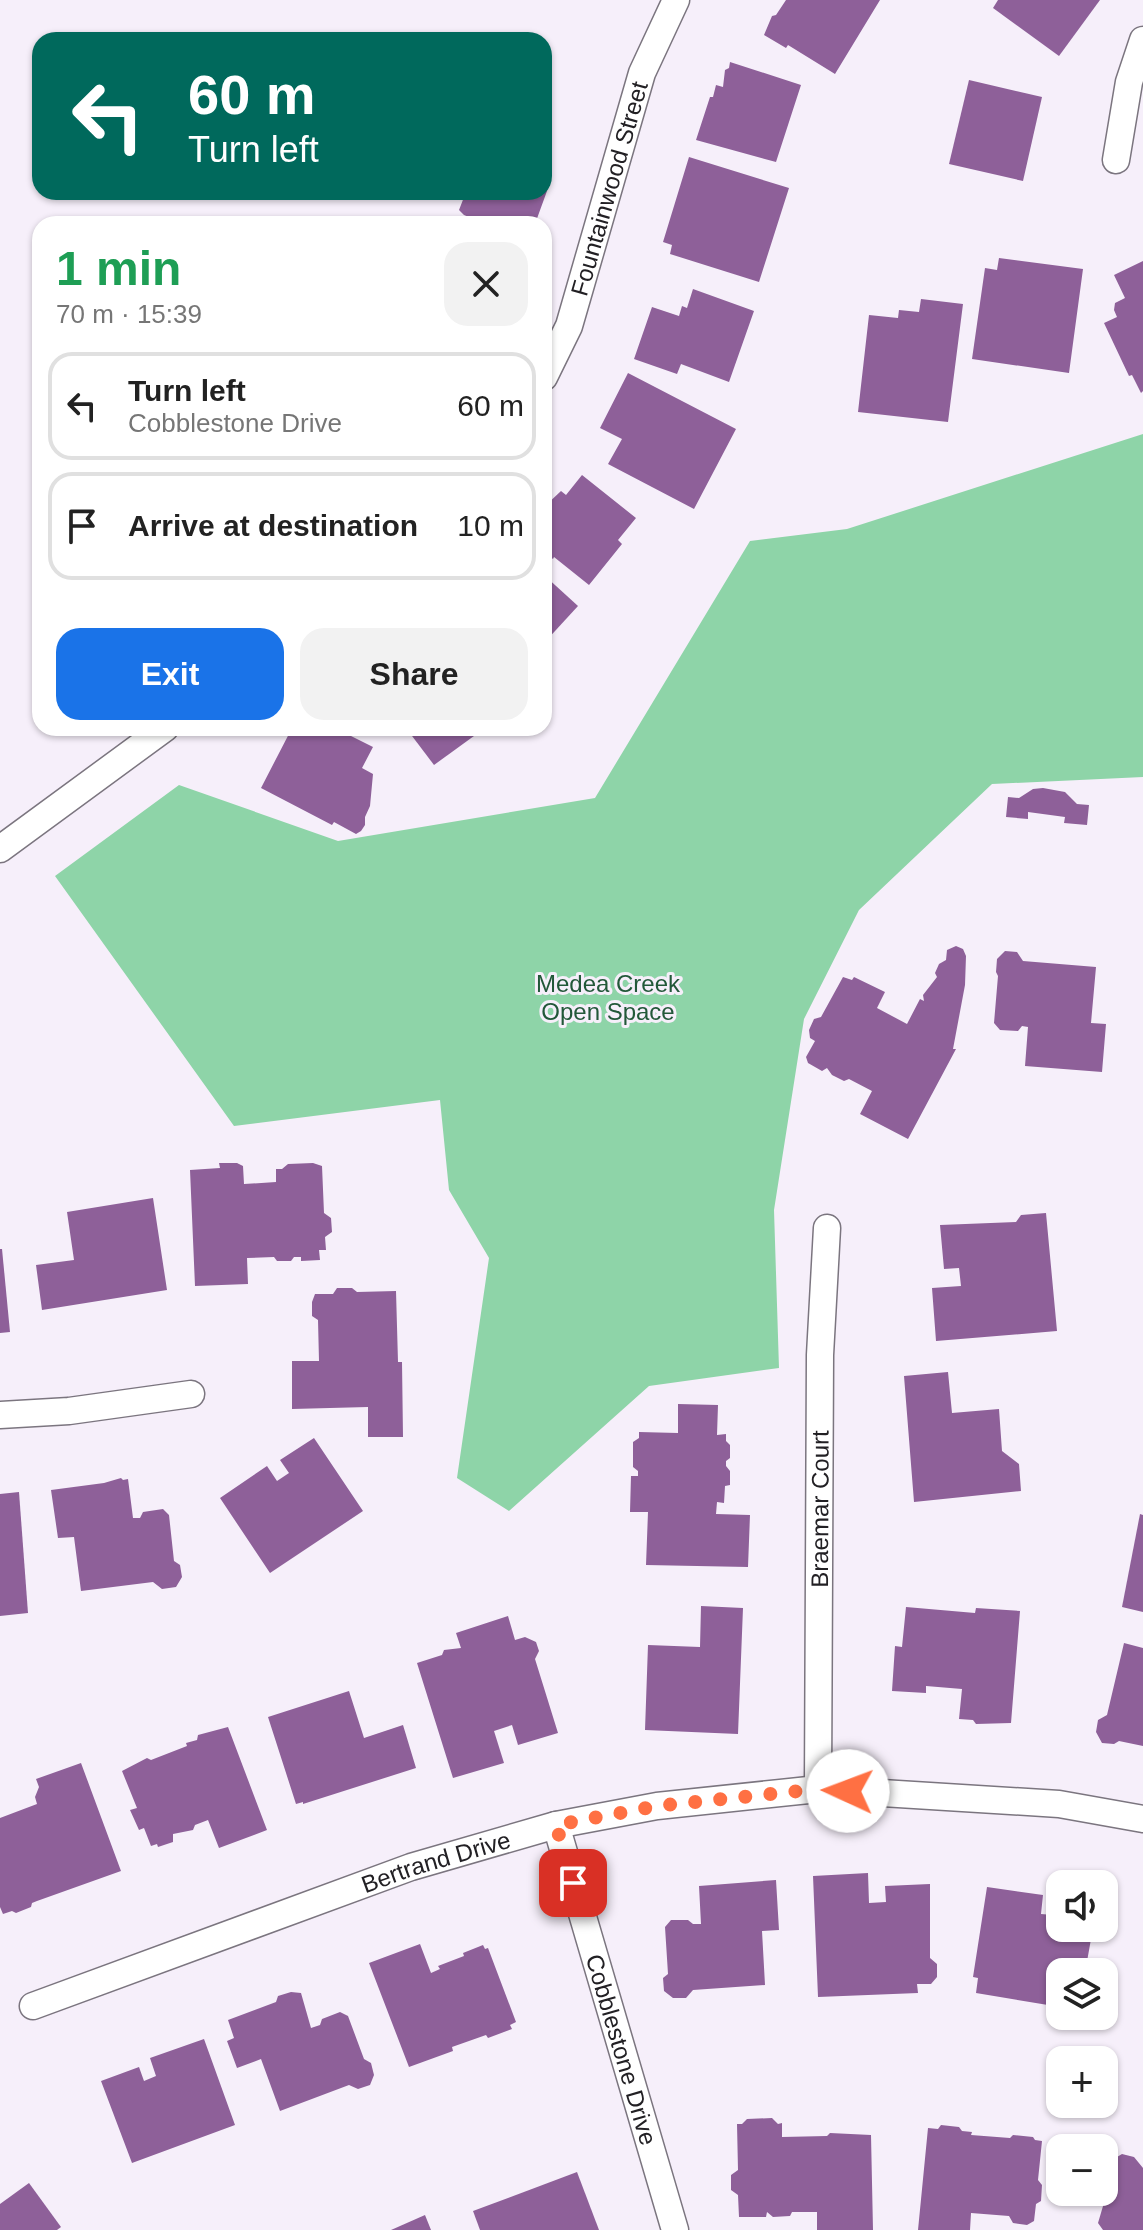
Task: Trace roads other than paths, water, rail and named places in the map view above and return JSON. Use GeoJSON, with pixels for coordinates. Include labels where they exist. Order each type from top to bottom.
{"type":"FeatureCollection","features":[{"type":"Feature","properties":{"kind":"street","name":"Fountainwood Street"},"geometry":{"type":"LineString","coordinates":[[552,361],[569,326],[642,73],[676,0]]}},
{"type":"Feature","properties":{"kind":"street"},"geometry":{"type":"LineString","coordinates":[[1116,160],[1129,82],[1143,40]]}},
{"type":"Feature","properties":{"kind":"street"},"geometry":{"type":"LineString","coordinates":[[0,849],[154,736]]}},
{"type":"Feature","properties":{"kind":"street","name":"Braemar Court"},"geometry":{"type":"LineString","coordinates":[[818,1789],[820,1355],[827,1228]]}},
{"type":"Feature","properties":{"kind":"street"},"geometry":{"type":"LineString","coordinates":[[0,1415],[69,1411],[191,1394]]}},
{"type":"Feature","properties":{"kind":"street","name":"Bertrand Drive"},"geometry":{"type":"LineString","coordinates":[[33,2006],[411,1867],[556,1825],[657,1806],[818,1789],[1059,1804],[1143,1819]]}},
{"type":"Feature","properties":{"kind":"street","name":"Cobblestone Drive"},"geometry":{"type":"LineString","coordinates":[[556,1825],[675,2230]]}},
{"type":"Feature","properties":{"kind":"park label","name":"Medea Creek Open Space"},"geometry":{"type":"Point","coordinates":[608,997]}}]}
